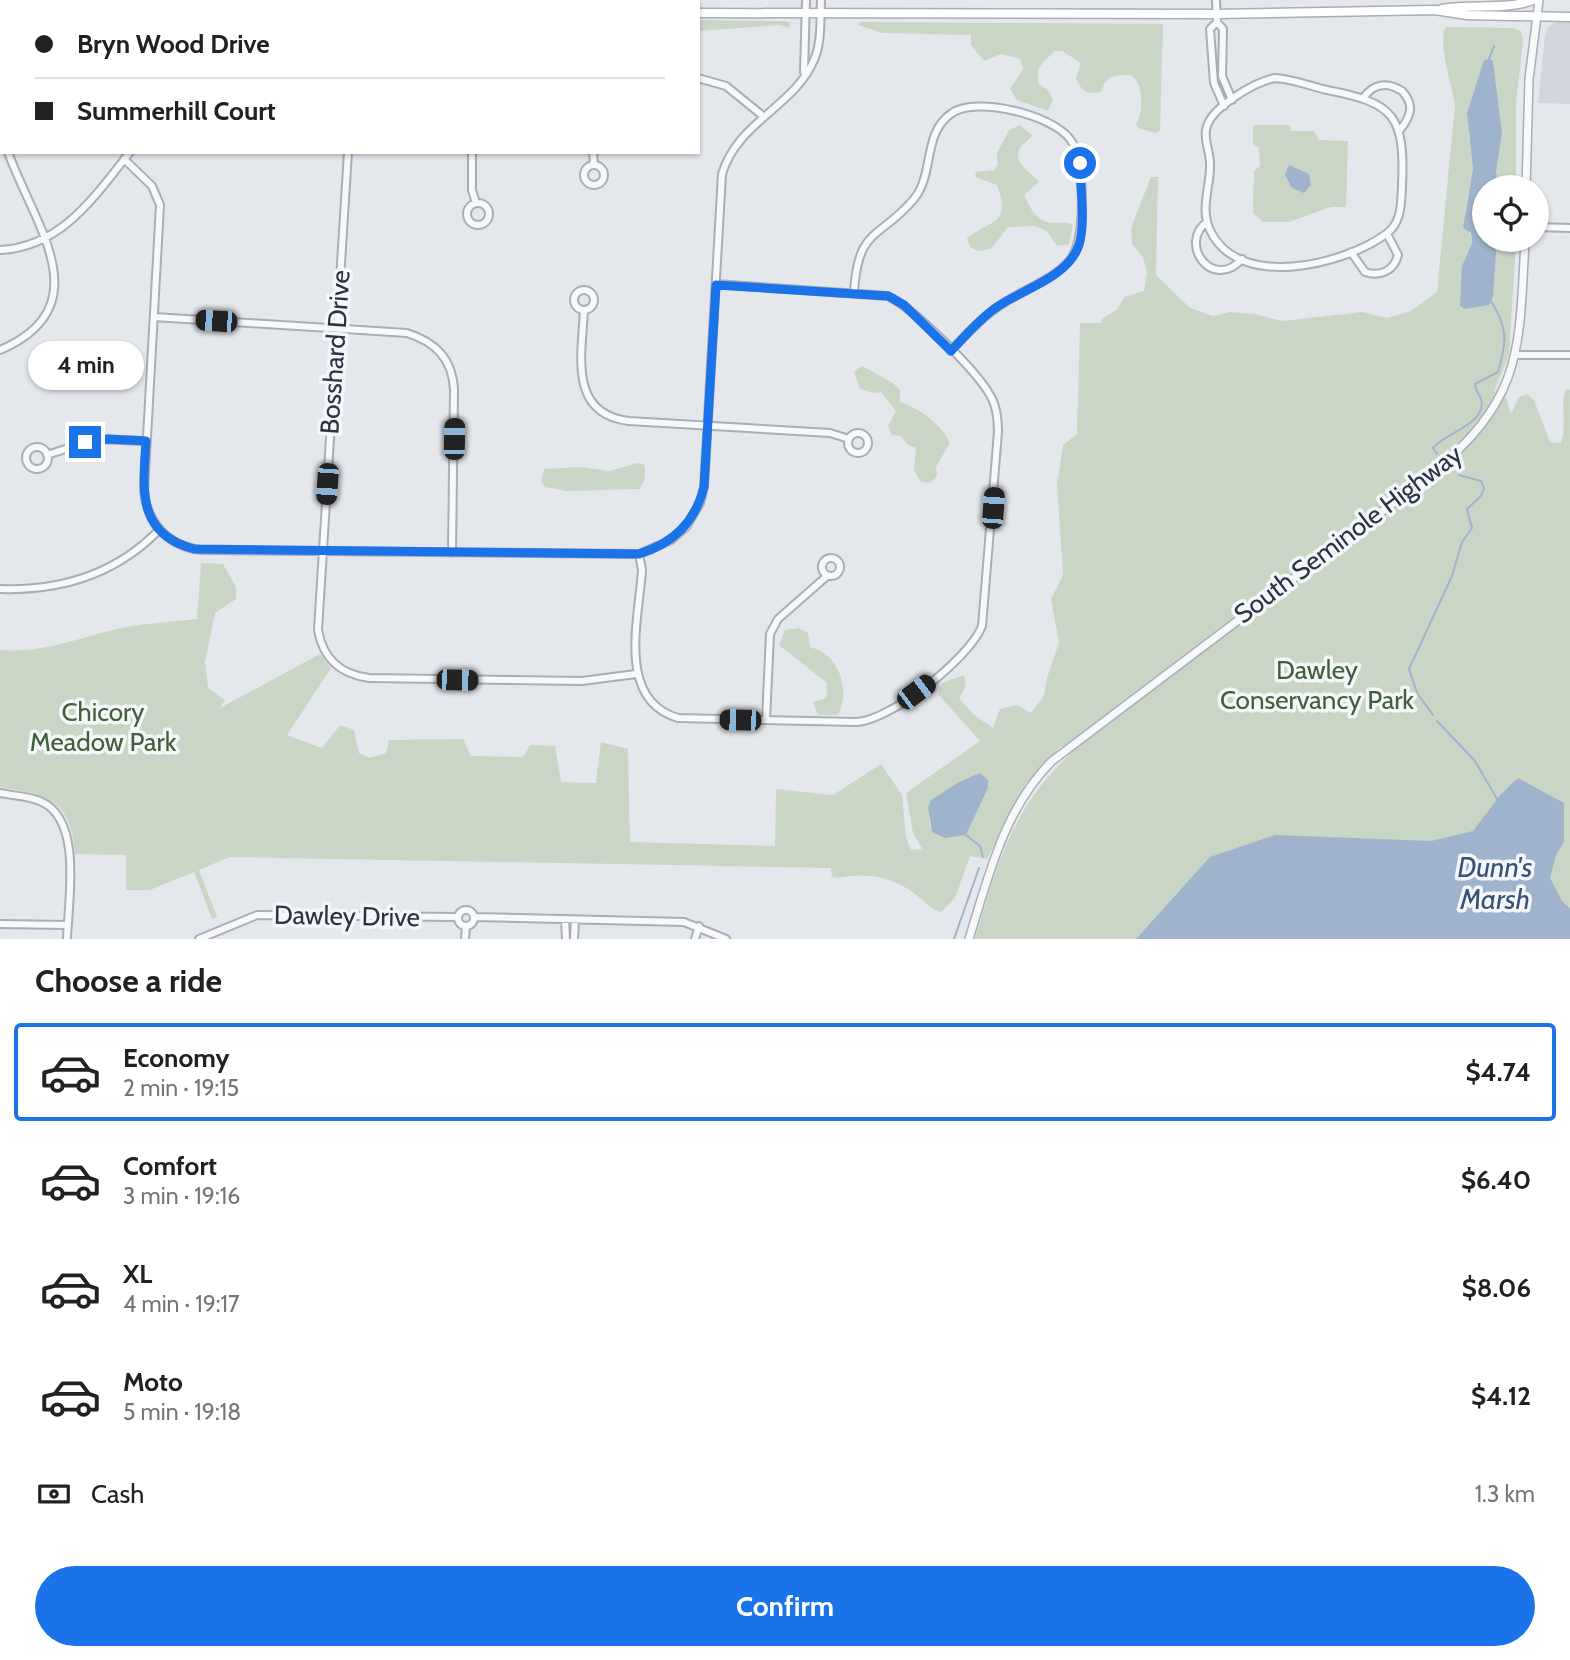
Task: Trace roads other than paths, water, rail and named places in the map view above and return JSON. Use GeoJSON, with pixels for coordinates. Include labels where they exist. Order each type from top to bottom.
{"type":"FeatureCollection","features":[{"type":"Feature","properties":{"kind":"main road"},"geometry":{"type":"LineString","coordinates":[[1435,10],[1463,5],[1511,5],[1533,0]]}},
{"type":"Feature","properties":{"kind":"main road"},"geometry":{"type":"LineString","coordinates":[[700,13],[1435,10],[1467,15],[1570,17]]}},
{"type":"Feature","properties":{"kind":"street"},"geometry":{"type":"LineString","coordinates":[[804,74],[806,0]]}},
{"type":"Feature","properties":{"kind":"street"},"geometry":{"type":"LineString","coordinates":[[124,159],[152,186],[160,205],[145,500],[159,530],[175,542],[194,549],[452,554],[639,554],[671,540],[694,515],[704,487],[722,174],[736,142],[794,88],[816,53],[821,0]]}},
{"type":"Feature","properties":{"kind":"street"},"geometry":{"type":"LineString","coordinates":[[1526,175],[1527,108],[1539,0]]}},
{"type":"Feature","properties":{"kind":"street"},"geometry":{"type":"LineString","coordinates":[[1217,10],[1223,29],[1223,84],[1232,100]]}},
{"type":"Feature","properties":{"kind":"street"},"geometry":{"type":"LineString","coordinates":[[1217,10],[1210,29],[1214,83],[1224,106]]}},
{"type":"Feature","properties":{"kind":"street"},"geometry":{"type":"LineString","coordinates":[[1275,78],[1364,97],[1388,113],[1400,130],[1403,153],[1401,204],[1397,221],[1387,234],[1351,252],[1285,268],[1262,267],[1242,259],[1220,244],[1207,222],[1206,198],[1210,165],[1205,131],[1211,118],[1232,100],[1256,84],[1275,78]]}},
{"type":"Feature","properties":{"kind":"street"},"geometry":{"type":"LineString","coordinates":[[700,79],[726,86],[763,116]]}},
{"type":"Feature","properties":{"kind":"street"},"geometry":{"type":"LineString","coordinates":[[1364,97],[1374,87],[1384,85],[1402,91],[1411,105],[1411,113],[1400,130]]}},
{"type":"Feature","properties":{"kind":"street"},"geometry":{"type":"LineString","coordinates":[[855,292],[857,261],[864,244],[915,198],[923,180],[934,135],[949,115],[968,106],[984,105],[1043,120],[1059,128],[1073,141],[1080,163],[1081,231],[1075,253],[1059,270],[990,312],[951,351]]}},
{"type":"Feature","properties":{"kind":"street"},"geometry":{"type":"LineString","coordinates":[[0,350],[24,340],[38,328],[53,301],[54,272],[44,239],[9,154]]}},
{"type":"Feature","properties":{"kind":"street"},"geometry":{"type":"LineString","coordinates":[[0,250],[26,246],[44,239],[82,213],[128,154]]}},
{"type":"Feature","properties":{"kind":"street","name":"Bosshard Drive"},"geometry":{"type":"LineString","coordinates":[[348,154],[322,552],[319,636],[327,657],[348,673],[381,678],[582,681],[636,674]]}},
{"type":"Feature","properties":{"kind":"street"},"geometry":{"type":"LineString","coordinates":[[472,154],[472,190],[476,203]]}},
{"type":"Feature","properties":{"kind":"street"},"geometry":{"type":"LineString","coordinates":[[593,154],[593,165]]}},
{"type":"Feature","properties":{"kind":"street"},"geometry":{"type":"LineString","coordinates":[[1207,222],[1199,229],[1196,238],[1197,252],[1206,264],[1213,270],[1226,271],[1242,259]]}},
{"type":"Feature","properties":{"kind":"street"},"geometry":{"type":"LineString","coordinates":[[1549,227],[1570,228]]}},
{"type":"Feature","properties":{"kind":"street"},"geometry":{"type":"LineString","coordinates":[[1351,252],[1365,272],[1385,272],[1395,265],[1398,255],[1387,234]]}},
{"type":"Feature","properties":{"kind":"street","name":"South Seminole Highway"},"geometry":{"type":"LineString","coordinates":[[969,939],[1003,834],[1013,813],[1041,772],[1068,746],[1458,452],[1492,410],[1516,355],[1524,252]]}},
{"type":"Feature","properties":{"kind":"street"},"geometry":{"type":"LineString","coordinates":[[639,554],[642,569],[636,674],[648,699],[670,715],[688,719],[873,720],[894,708],[961,658],[976,641],[984,619],[998,419],[990,394],[951,351],[896,300],[878,293],[716,285]]}},
{"type":"Feature","properties":{"kind":"street"},"geometry":{"type":"LineString","coordinates":[[584,310],[582,381],[593,404],[617,420],[830,433],[849,439]]}},
{"type":"Feature","properties":{"kind":"street"},"geometry":{"type":"LineString","coordinates":[[154,317],[407,333],[425,339],[446,358],[453,374],[452,554]]}},
{"type":"Feature","properties":{"kind":"street"},"geometry":{"type":"LineString","coordinates":[[1516,355],[1570,355]]}},
{"type":"Feature","properties":{"kind":"street"},"geometry":{"type":"LineString","coordinates":[[47,455],[96,439],[146,441]]}},
{"type":"Feature","properties":{"kind":"street"},"geometry":{"type":"LineString","coordinates":[[0,589],[48,588],[116,565],[133,554],[159,530]]}},
{"type":"Feature","properties":{"kind":"street"},"geometry":{"type":"LineString","coordinates":[[766,720],[770,634],[778,619],[827,576]]}},
{"type":"Feature","properties":{"kind":"street"},"geometry":{"type":"LineString","coordinates":[[0,793],[41,801],[61,820],[69,849],[67,939]]}},
{"type":"Feature","properties":{"kind":"street"},"geometry":{"type":"LineString","coordinates":[[465,939],[466,926],[458,917],[462,911],[467,910],[474,917],[669,921],[699,926],[726,939]]}},
{"type":"Feature","properties":{"kind":"street","name":"Dawley Drive"},"geometry":{"type":"LineString","coordinates":[[199,939],[257,915],[458,917]]}},
{"type":"Feature","properties":{"kind":"street"},"geometry":{"type":"LineString","coordinates":[[466,926],[472,923],[474,917]]}},
{"type":"Feature","properties":{"kind":"street"},"geometry":{"type":"LineString","coordinates":[[565,919],[566,939]]}},
{"type":"Feature","properties":{"kind":"street"},"geometry":{"type":"LineString","coordinates":[[574,939],[575,920]]}},
{"type":"Feature","properties":{"kind":"street"},"geometry":{"type":"LineString","coordinates":[[0,924],[67,925]]}},
{"type":"Feature","properties":{"kind":"street"},"geometry":{"type":"LineString","coordinates":[[695,939],[699,926]]}},
{"type":"Feature","properties":{"kind":"street"},"geometry":{"type":"LineString","coordinates":[[703,939],[707,929]]}},
{"type":"Feature","properties":{"kind":"water"},"geometry":{"type":"Polygon","coordinates":[[[1484,60],[1493,61],[1502,133],[1496,175],[1472,175],[1472,243],[1471,233],[1463,228],[1473,168],[1467,113],[1484,60]]]}},
{"type":"Feature","properties":{"kind":"water"},"geometry":{"type":"Polygon","coordinates":[[[1289,165],[1309,174],[1311,185],[1304,193],[1292,188],[1285,175],[1289,165]]]}},
{"type":"Feature","properties":{"kind":"water"},"geometry":{"type":"Polygon","coordinates":[[[1472,243],[1472,252],[1496,252],[1493,297],[1489,305],[1465,309],[1460,306],[1462,266],[1472,243]]]}},
{"type":"Feature","properties":{"kind":"water"},"geometry":{"type":"Polygon","coordinates":[[[980,773],[988,780],[988,788],[966,835],[945,838],[932,832],[928,808],[931,800],[959,782],[980,773]]]}},
{"type":"Feature","properties":{"kind":"water","name":"Dunn's Marsh"},"geometry":{"type":"Polygon","coordinates":[[[1518,778],[1564,803],[1564,842],[1556,855],[1550,878],[1562,901],[1570,908],[1570,939],[1136,939],[1210,857],[1275,835],[1431,841],[1473,831],[1501,794],[1518,778]]]}},
{"type":"Feature","properties":{"kind":"waterway"},"geometry":{"type":"LineString","coordinates":[[1489,59],[1494,46]]}},
{"type":"Feature","properties":{"kind":"waterway"},"geometry":{"type":"LineString","coordinates":[[1437,454],[1433,448],[1478,415],[1481,399],[1475,384],[1498,372],[1504,335],[1501,319],[1491,301]]}},
{"type":"Feature","properties":{"kind":"waterway"},"geometry":{"type":"LineString","coordinates":[[1433,715],[1417,693],[1409,669],[1452,576],[1462,542],[1472,528],[1467,509],[1481,496],[1484,488],[1481,481],[1459,475]]}},
{"type":"Feature","properties":{"kind":"waterway"},"geometry":{"type":"LineString","coordinates":[[1437,721],[1475,761],[1497,799]]}},
{"type":"Feature","properties":{"kind":"waterway"},"geometry":{"type":"LineString","coordinates":[[966,835],[980,846],[983,857]]}},
{"type":"Feature","properties":{"kind":"waterway"},"geometry":{"type":"LineString","coordinates":[[954,939],[979,868]]}},
{"type":"Feature","properties":{"kind":"park label","name":"Dawley Conservancy Park"},"geometry":{"type":"Point","coordinates":[1317,685]}},
{"type":"Feature","properties":{"kind":"park label","name":"Chicory Meadow Park"},"geometry":{"type":"Point","coordinates":[103,727]}}]}
